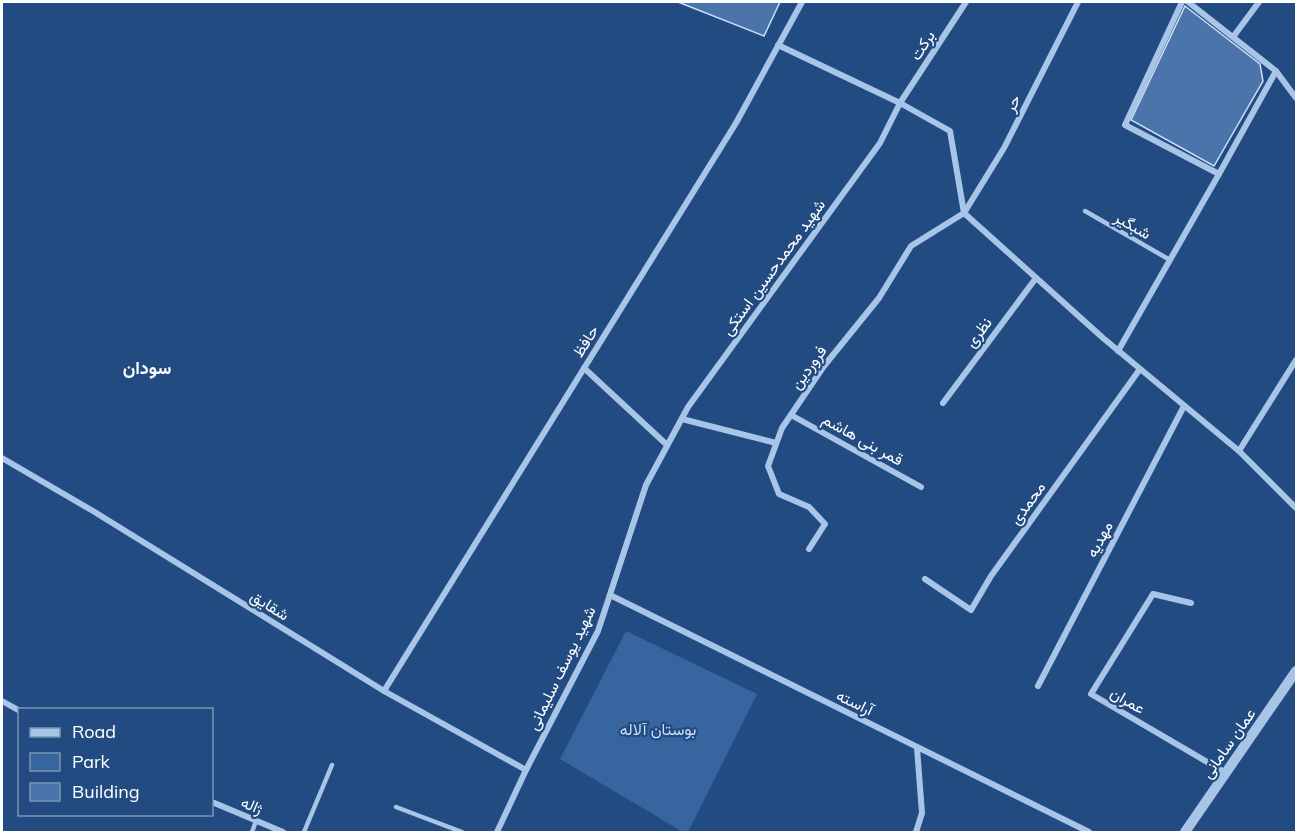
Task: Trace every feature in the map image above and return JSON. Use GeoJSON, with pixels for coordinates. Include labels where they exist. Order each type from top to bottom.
{"type":"FeatureCollection","features":[{"type":"Feature","properties":{"kind":"street","name":"حافظ"},"geometry":{"type":"LineString","coordinates":[[384,691],[736,123],[802,2]]}},
{"type":"Feature","properties":{"kind":"street","name":"برکت"},"geometry":{"type":"LineString","coordinates":[[900,103],[966,2]]}},
{"type":"Feature","properties":{"kind":"street","name":"حر"},"geometry":{"type":"LineString","coordinates":[[964,213],[1004,148],[1078,2]]}},
{"type":"Feature","properties":{"kind":"street"},"geometry":{"type":"LineString","coordinates":[[1182,2],[1125,125],[1219,174]]}},
{"type":"Feature","properties":{"kind":"street"},"geometry":{"type":"LineString","coordinates":[[1188,2],[1276,71],[1296,98]]}},
{"type":"Feature","properties":{"kind":"street"},"geometry":{"type":"LineString","coordinates":[[1233,37],[1259,2]]}},
{"type":"Feature","properties":{"kind":"street"},"geometry":{"type":"LineString","coordinates":[[778,45],[900,103],[950,131],[964,213],[1118,351],[1239,452],[1296,508]]}},
{"type":"Feature","properties":{"kind":"street"},"geometry":{"type":"LineString","coordinates":[[1118,351],[1276,71]]}},
{"type":"Feature","properties":{"kind":"street","name":"شهید محمدحسین استکی"},"geometry":{"type":"LineString","coordinates":[[667,445],[688,407],[880,143],[900,103]]}},
{"type":"Feature","properties":{"kind":"street","name":"فروردین"},"geometry":{"type":"LineString","coordinates":[[809,549],[825,524],[809,507],[779,494],[768,466],[782,428],[824,366],[879,298],[911,246],[964,213]]}},
{"type":"Feature","properties":{"kind":"street","name":"نظری"},"geometry":{"type":"LineString","coordinates":[[943,403],[1036,278]]}},
{"type":"Feature","properties":{"kind":"street"},"geometry":{"type":"LineString","coordinates":[[1239,452],[1296,360]]}},
{"type":"Feature","properties":{"kind":"street"},"geometry":{"type":"LineString","coordinates":[[584,368],[667,445]]}},
{"type":"Feature","properties":{"kind":"street","name":"محمدی"},"geometry":{"type":"LineString","coordinates":[[925,579],[971,610],[990,576],[1140,369]]}},
{"type":"Feature","properties":{"kind":"street","name":"مهدیه"},"geometry":{"type":"LineString","coordinates":[[1038,686],[1184,406]]}},
{"type":"Feature","properties":{"kind":"street","name":"قمر بنی هاشم"},"geometry":{"type":"LineString","coordinates":[[791,415],[921,487]]}},
{"type":"Feature","properties":{"kind":"street"},"geometry":{"type":"LineString","coordinates":[[681,419],[776,443]]}},
{"type":"Feature","properties":{"kind":"street","name":"شهید یوسف سلیمانی"},"geometry":{"type":"LineString","coordinates":[[497,832],[526,770],[598,631],[646,485],[667,445]]}},
{"type":"Feature","properties":{"kind":"street","name":"شقایق"},"geometry":{"type":"LineString","coordinates":[[2,458],[93,511],[384,691],[526,770]]}},
{"type":"Feature","properties":{"kind":"street","name":"عمران"},"geometry":{"type":"LineString","coordinates":[[1191,603],[1153,594],[1091,694],[1226,773]]}},
{"type":"Feature","properties":{"kind":"street","name":"آراسته"},"geometry":{"type":"LineString","coordinates":[[610,595],[1089,832]]}},
{"type":"Feature","properties":{"kind":"street","name":"عمان سامانی"},"geometry":{"type":"LineString","coordinates":[[1185,832],[1296,671]]}},
{"type":"Feature","properties":{"kind":"street"},"geometry":{"type":"LineString","coordinates":[[2,701],[18,710]]}},
{"type":"Feature","properties":{"kind":"street"},"geometry":{"type":"LineString","coordinates":[[916,832],[922,813],[917,748]]}},
{"type":"Feature","properties":{"kind":"street","name":"ژاله"},"geometry":{"type":"LineString","coordinates":[[213,802],[283,832]]}},
{"type":"Feature","properties":{"kind":"lane","name":"شبگیر"},"geometry":{"type":"LineString","coordinates":[[1085,211],[1170,260]]}},
{"type":"Feature","properties":{"kind":"lane"},"geometry":{"type":"LineString","coordinates":[[304,832],[332,765]]}},
{"type":"Feature","properties":{"kind":"lane"},"geometry":{"type":"LineString","coordinates":[[396,807],[462,832]]}},
{"type":"Feature","properties":{"kind":"lane"},"geometry":{"type":"LineString","coordinates":[[252,832],[256,821]]}},
{"type":"Feature","properties":{"kind":"green space","name":"بوستان آلاله"},"geometry":{"type":"Polygon","coordinates":[[[626,631],[757,694],[688,832],[683,832],[560,759],[626,631]]]}},
{"type":"Feature","properties":{"kind":"building"},"geometry":{"type":"Polygon","coordinates":[[[678,2],[780,2],[764,36],[678,2]]]}},
{"type":"Feature","properties":{"kind":"building"},"geometry":{"type":"Polygon","coordinates":[[[1185,6],[1260,64],[1263,81],[1214,166],[1131,120],[1185,6]]]}},
{"type":"Feature","properties":{"kind":"district","name":"سودان"},"geometry":{"type":"Point","coordinates":[147,367]}}]}
